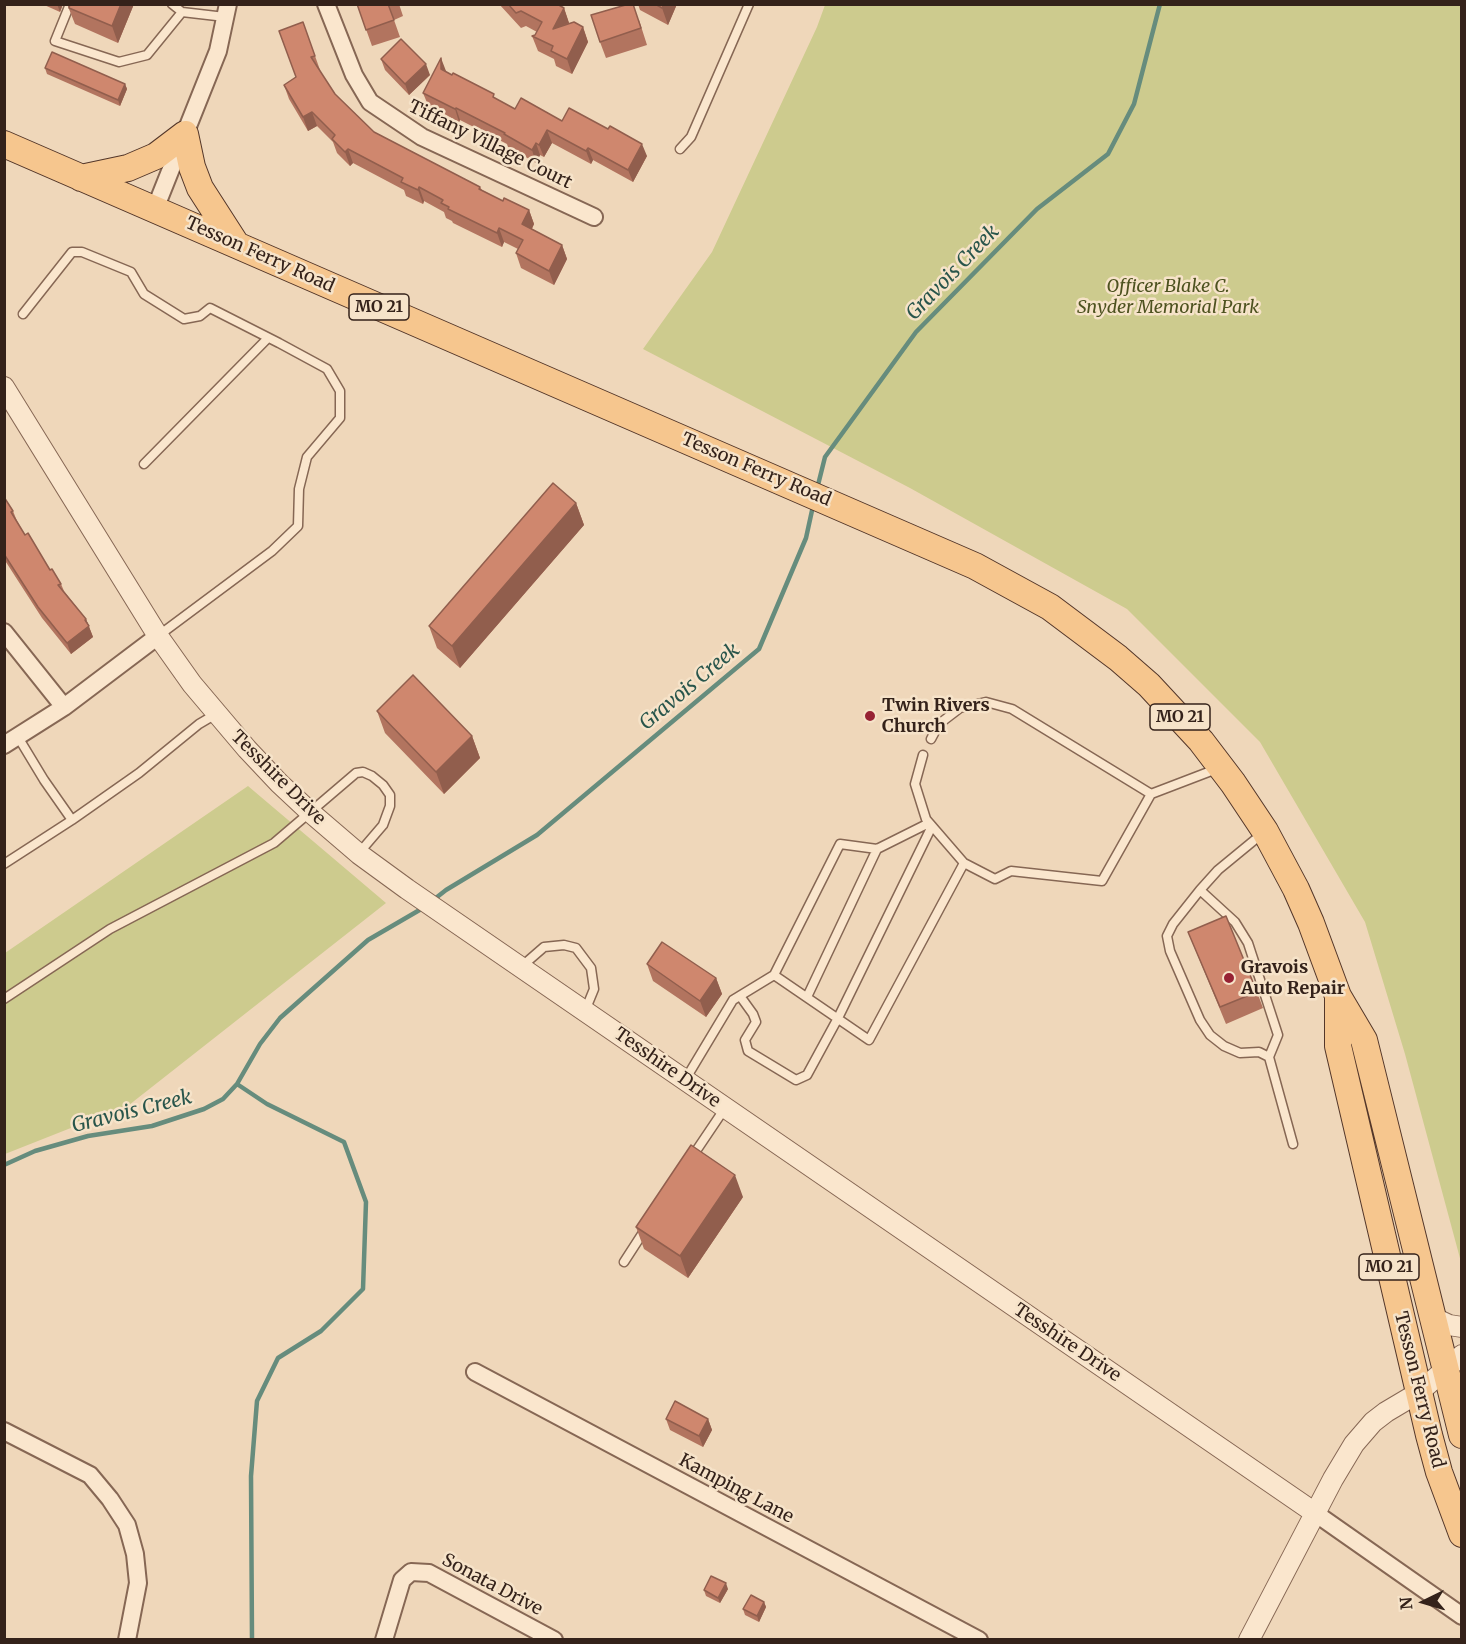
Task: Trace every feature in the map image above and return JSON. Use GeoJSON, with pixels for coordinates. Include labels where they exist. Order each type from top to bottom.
{"type":"FeatureCollection","features":[{"type":"Feature","properties":{"kind":"main road"},"geometry":{"type":"LineString","coordinates":[[81,178],[128,168],[147,160],[185,134],[192,167],[200,188],[236,244]]}},
{"type":"Feature","properties":{"kind":"main road","name":"Tesson Ferry Road"},"geometry":{"type":"LineString","coordinates":[[4,144],[915,539],[1016,587],[1050,607],[1091,637],[1149,686],[1178,714],[1222,767],[1265,831],[1292,880],[1311,923],[1338,996],[1364,1040],[1432,1317],[1453,1363],[1461,1435]]}},
{"type":"Feature","properties":{"kind":"main road","name":"Tesson Ferry Road"},"geometry":{"type":"LineString","coordinates":[[1338,996],[1338,1047],[1418,1393],[1439,1472],[1461,1534]]}},
{"type":"Feature","properties":{"kind":"street","name":"Tiffany Village Court"},"geometry":{"type":"LineString","coordinates":[[326,4],[354,75],[370,102],[422,137],[594,217]]}},
{"type":"Feature","properties":{"kind":"street"},"geometry":{"type":"LineString","coordinates":[[155,209],[218,51],[226,11]]}},
{"type":"Feature","properties":{"kind":"street","name":"Tesshire Drive"},"geometry":{"type":"LineString","coordinates":[[4,387],[158,636],[192,684],[279,783],[359,854],[1461,1616]]}},
{"type":"Feature","properties":{"kind":"street"},"geometry":{"type":"LineString","coordinates":[[4,632],[64,707]]}},
{"type":"Feature","properties":{"kind":"street"},"geometry":{"type":"LineString","coordinates":[[11,741],[64,707],[158,636]]}},
{"type":"Feature","properties":{"kind":"street"},"geometry":{"type":"LineString","coordinates":[[1432,1317],[1449,1325],[1461,1327]]}},
{"type":"Feature","properties":{"kind":"street"},"geometry":{"type":"LineString","coordinates":[[1249,1640],[1343,1461],[1362,1433],[1386,1412],[1418,1393],[1453,1363]]}},
{"type":"Feature","properties":{"kind":"street","name":"Kamping Lane"},"geometry":{"type":"LineString","coordinates":[[475,1372],[979,1640]]}},
{"type":"Feature","properties":{"kind":"street"},"geometry":{"type":"LineString","coordinates":[[4,1431],[90,1475],[110,1499],[127,1525],[135,1554],[138,1583],[127,1640]]}},
{"type":"Feature","properties":{"kind":"street","name":"Sonata Drive"},"geometry":{"type":"LineString","coordinates":[[384,1640],[402,1580],[411,1572],[429,1573],[554,1640]]}},
{"type":"Feature","properties":{"kind":"lane"},"geometry":{"type":"LineString","coordinates":[[70,4],[55,41],[119,62],[147,56],[182,12]]}},
{"type":"Feature","properties":{"kind":"lane"},"geometry":{"type":"LineString","coordinates":[[172,4],[182,12],[226,11]]}},
{"type":"Feature","properties":{"kind":"lane"},"geometry":{"type":"LineString","coordinates":[[680,150],[691,137],[749,4]]}},
{"type":"Feature","properties":{"kind":"lane"},"geometry":{"type":"LineString","coordinates":[[23,314],[72,252],[82,252],[131,273],[144,294],[184,319],[200,316],[210,308],[327,369],[340,391],[340,418],[307,457],[298,489],[298,526],[272,551],[158,636]]}},
{"type":"Feature","properties":{"kind":"lane"},"geometry":{"type":"LineString","coordinates":[[144,464],[268,338]]}},
{"type":"Feature","properties":{"kind":"lane"},"geometry":{"type":"LineString","coordinates":[[931,739],[939,724],[960,708],[986,702],[1012,709],[1151,794]]}},
{"type":"Feature","properties":{"kind":"lane"},"geometry":{"type":"LineString","coordinates":[[4,864],[72,820],[139,772],[199,724],[216,714]]}},
{"type":"Feature","properties":{"kind":"lane"},"geometry":{"type":"LineString","coordinates":[[11,741],[44,780],[72,820]]}},
{"type":"Feature","properties":{"kind":"lane"},"geometry":{"type":"LineString","coordinates":[[923,755],[915,784],[929,822],[964,863],[995,879],[1011,871],[1102,881],[1151,794],[1222,767]]}},
{"type":"Feature","properties":{"kind":"lane"},"geometry":{"type":"LineString","coordinates":[[4,999],[110,929],[274,843],[356,773],[363,772],[383,785],[390,795],[388,814],[359,854]]}},
{"type":"Feature","properties":{"kind":"lane"},"geometry":{"type":"LineString","coordinates":[[685,1080],[733,1000],[774,975],[840,844],[877,849],[929,822]]}},
{"type":"Feature","properties":{"kind":"lane"},"geometry":{"type":"LineString","coordinates":[[740,996],[756,1022],[745,1040],[748,1051],[796,1080],[807,1075],[838,1018],[929,822]]}},
{"type":"Feature","properties":{"kind":"lane"},"geometry":{"type":"LineString","coordinates":[[1265,831],[1218,870],[1173,924],[1167,936],[1170,951],[1200,1020],[1210,1035],[1232,1050],[1240,1053],[1259,1052],[1269,1058]]}},
{"type":"Feature","properties":{"kind":"lane"},"geometry":{"type":"LineString","coordinates":[[807,997],[877,849]]}},
{"type":"Feature","properties":{"kind":"lane"},"geometry":{"type":"LineString","coordinates":[[774,975],[869,1040],[964,863]]}},
{"type":"Feature","properties":{"kind":"lane"},"geometry":{"type":"LineString","coordinates":[[1200,890],[1235,922],[1248,944],[1278,1035],[1269,1058],[1293,1144]]}},
{"type":"Feature","properties":{"kind":"lane"},"geometry":{"type":"LineString","coordinates":[[520,967],[544,947],[564,945],[576,948],[591,968],[594,989],[585,1011]]}},
{"type":"Feature","properties":{"kind":"lane"},"geometry":{"type":"LineString","coordinates":[[687,1166],[725,1108]]}},
{"type":"Feature","properties":{"kind":"lane"},"geometry":{"type":"LineString","coordinates":[[624,1262],[649,1223]]}},
{"type":"Feature","properties":{"kind":"green space","name":"Officer Blake C. Snyder Memorial Park"},"geometry":{"type":"Polygon","coordinates":[[[825,5],[1461,5],[1461,1262],[1405,1054],[1365,922],[1260,742],[1127,609],[910,488],[643,349],[712,252],[817,27],[825,5]]]}},
{"type":"Feature","properties":{"kind":"green space"},"geometry":{"type":"Polygon","coordinates":[[[248,786],[386,903],[129,1105],[5,1154],[5,953],[248,786]]]}},
{"type":"Feature","properties":{"kind":"building"},"geometry":{"type":"Polygon","coordinates":[[[70,4],[121,4],[112,26],[69,8],[70,4]]]}},
{"type":"Feature","properties":{"kind":"building"},"geometry":{"type":"Polygon","coordinates":[[[357,4],[388,4],[394,20],[366,30],[357,4]]]}},
{"type":"Feature","properties":{"kind":"building"},"geometry":{"type":"Polygon","coordinates":[[[508,4],[557,4],[564,8],[553,29],[574,22],[583,27],[567,59],[551,51],[553,46],[532,36],[535,35],[542,22],[521,11],[516,13],[508,4]]]}},
{"type":"Feature","properties":{"kind":"building"},"geometry":{"type":"Polygon","coordinates":[[[633,4],[641,28],[600,42],[591,15],[633,4]]]}},
{"type":"Feature","properties":{"kind":"building"},"geometry":{"type":"Polygon","coordinates":[[[303,22],[315,56],[311,57],[335,94],[374,132],[480,187],[479,189],[529,210],[522,224],[562,245],[549,271],[516,253],[523,240],[499,228],[497,233],[448,209],[449,207],[441,203],[443,200],[419,187],[418,190],[401,182],[403,178],[348,149],[345,152],[332,139],[335,135],[312,112],[303,117],[284,85],[296,77],[279,31],[303,22]]]}},
{"type":"Feature","properties":{"kind":"building"},"geometry":{"type":"Polygon","coordinates":[[[401,39],[426,64],[405,84],[381,59],[401,39]]]}},
{"type":"Feature","properties":{"kind":"building"},"geometry":{"type":"Polygon","coordinates":[[[52,52],[125,84],[118,100],[45,68],[52,52]]]}},
{"type":"Feature","properties":{"kind":"building"},"geometry":{"type":"Polygon","coordinates":[[[441,58],[441,69],[494,94],[493,97],[515,109],[521,98],[562,121],[569,108],[608,129],[610,126],[642,144],[628,170],[588,148],[586,151],[547,130],[539,145],[536,143],[532,150],[505,133],[423,93],[441,58]]]}},
{"type":"Feature","properties":{"kind":"building"},"geometry":{"type":"Polygon","coordinates":[[[553,483],[576,503],[452,646],[429,626],[553,483]]]}},
{"type":"Feature","properties":{"kind":"building"},"geometry":{"type":"Polygon","coordinates":[[[4,497],[25,535],[28,533],[50,570],[52,569],[61,584],[58,585],[86,619],[89,626],[67,643],[38,607],[4,554],[4,497]]]}},
{"type":"Feature","properties":{"kind":"building"},"geometry":{"type":"Polygon","coordinates":[[[413,675],[472,736],[436,772],[377,711],[413,675]]]}},
{"type":"Feature","properties":{"kind":"building","name":"Gravois Auto Repair"},"geometry":{"type":"Polygon","coordinates":[[[1226,916],[1257,992],[1220,1007],[1188,932],[1226,916]]]}},
{"type":"Feature","properties":{"kind":"building"},"geometry":{"type":"Polygon","coordinates":[[[662,942],[716,978],[700,1001],[647,964],[662,942]]]}},
{"type":"Feature","properties":{"kind":"building"},"geometry":{"type":"Polygon","coordinates":[[[691,1145],[735,1175],[680,1256],[636,1227],[691,1145]]]}},
{"type":"Feature","properties":{"kind":"building"},"geometry":{"type":"Polygon","coordinates":[[[675,1401],[708,1419],[699,1436],[666,1419],[675,1401]]]}},
{"type":"Feature","properties":{"kind":"building"},"geometry":{"type":"Polygon","coordinates":[[[711,1576],[726,1583],[718,1598],[704,1590],[711,1576]]]}},
{"type":"Feature","properties":{"kind":"building"},"geometry":{"type":"Polygon","coordinates":[[[751,1595],[764,1602],[757,1616],[743,1609],[751,1595]]]}},
{"type":"Feature","properties":{"kind":"waterway","name":"Gravois Creek"},"geometry":{"type":"LineString","coordinates":[[817,489],[825,457],[916,332],[1037,209],[1108,154],[1134,104],[1160,4]]}},
{"type":"Feature","properties":{"kind":"waterway","name":"Gravois Creek"},"geometry":{"type":"LineString","coordinates":[[432,901],[446,890],[537,835],[759,649],[806,538],[813,506]]}},
{"type":"Feature","properties":{"kind":"waterway","name":"Gravois Creek"},"geometry":{"type":"LineString","coordinates":[[4,1165],[35,1151],[88,1136],[152,1126],[204,1109],[223,1099],[237,1084],[260,1044],[280,1018],[368,940],[423,908]]}},
{"type":"Feature","properties":{"kind":"waterway"},"geometry":{"type":"LineString","coordinates":[[237,1084],[267,1104],[344,1142],[366,1202],[363,1289],[321,1331],[278,1358],[257,1401],[251,1476],[252,1640]]}},
{"type":"Feature","properties":{"kind":"place","name":"Twin Rivers Church"},"geometry":{"type":"Point","coordinates":[870,716]}},
{"type":"Feature","properties":{"kind":"place","name":"Gravois Auto Repair"},"geometry":{"type":"Point","coordinates":[1229,978]}}]}
